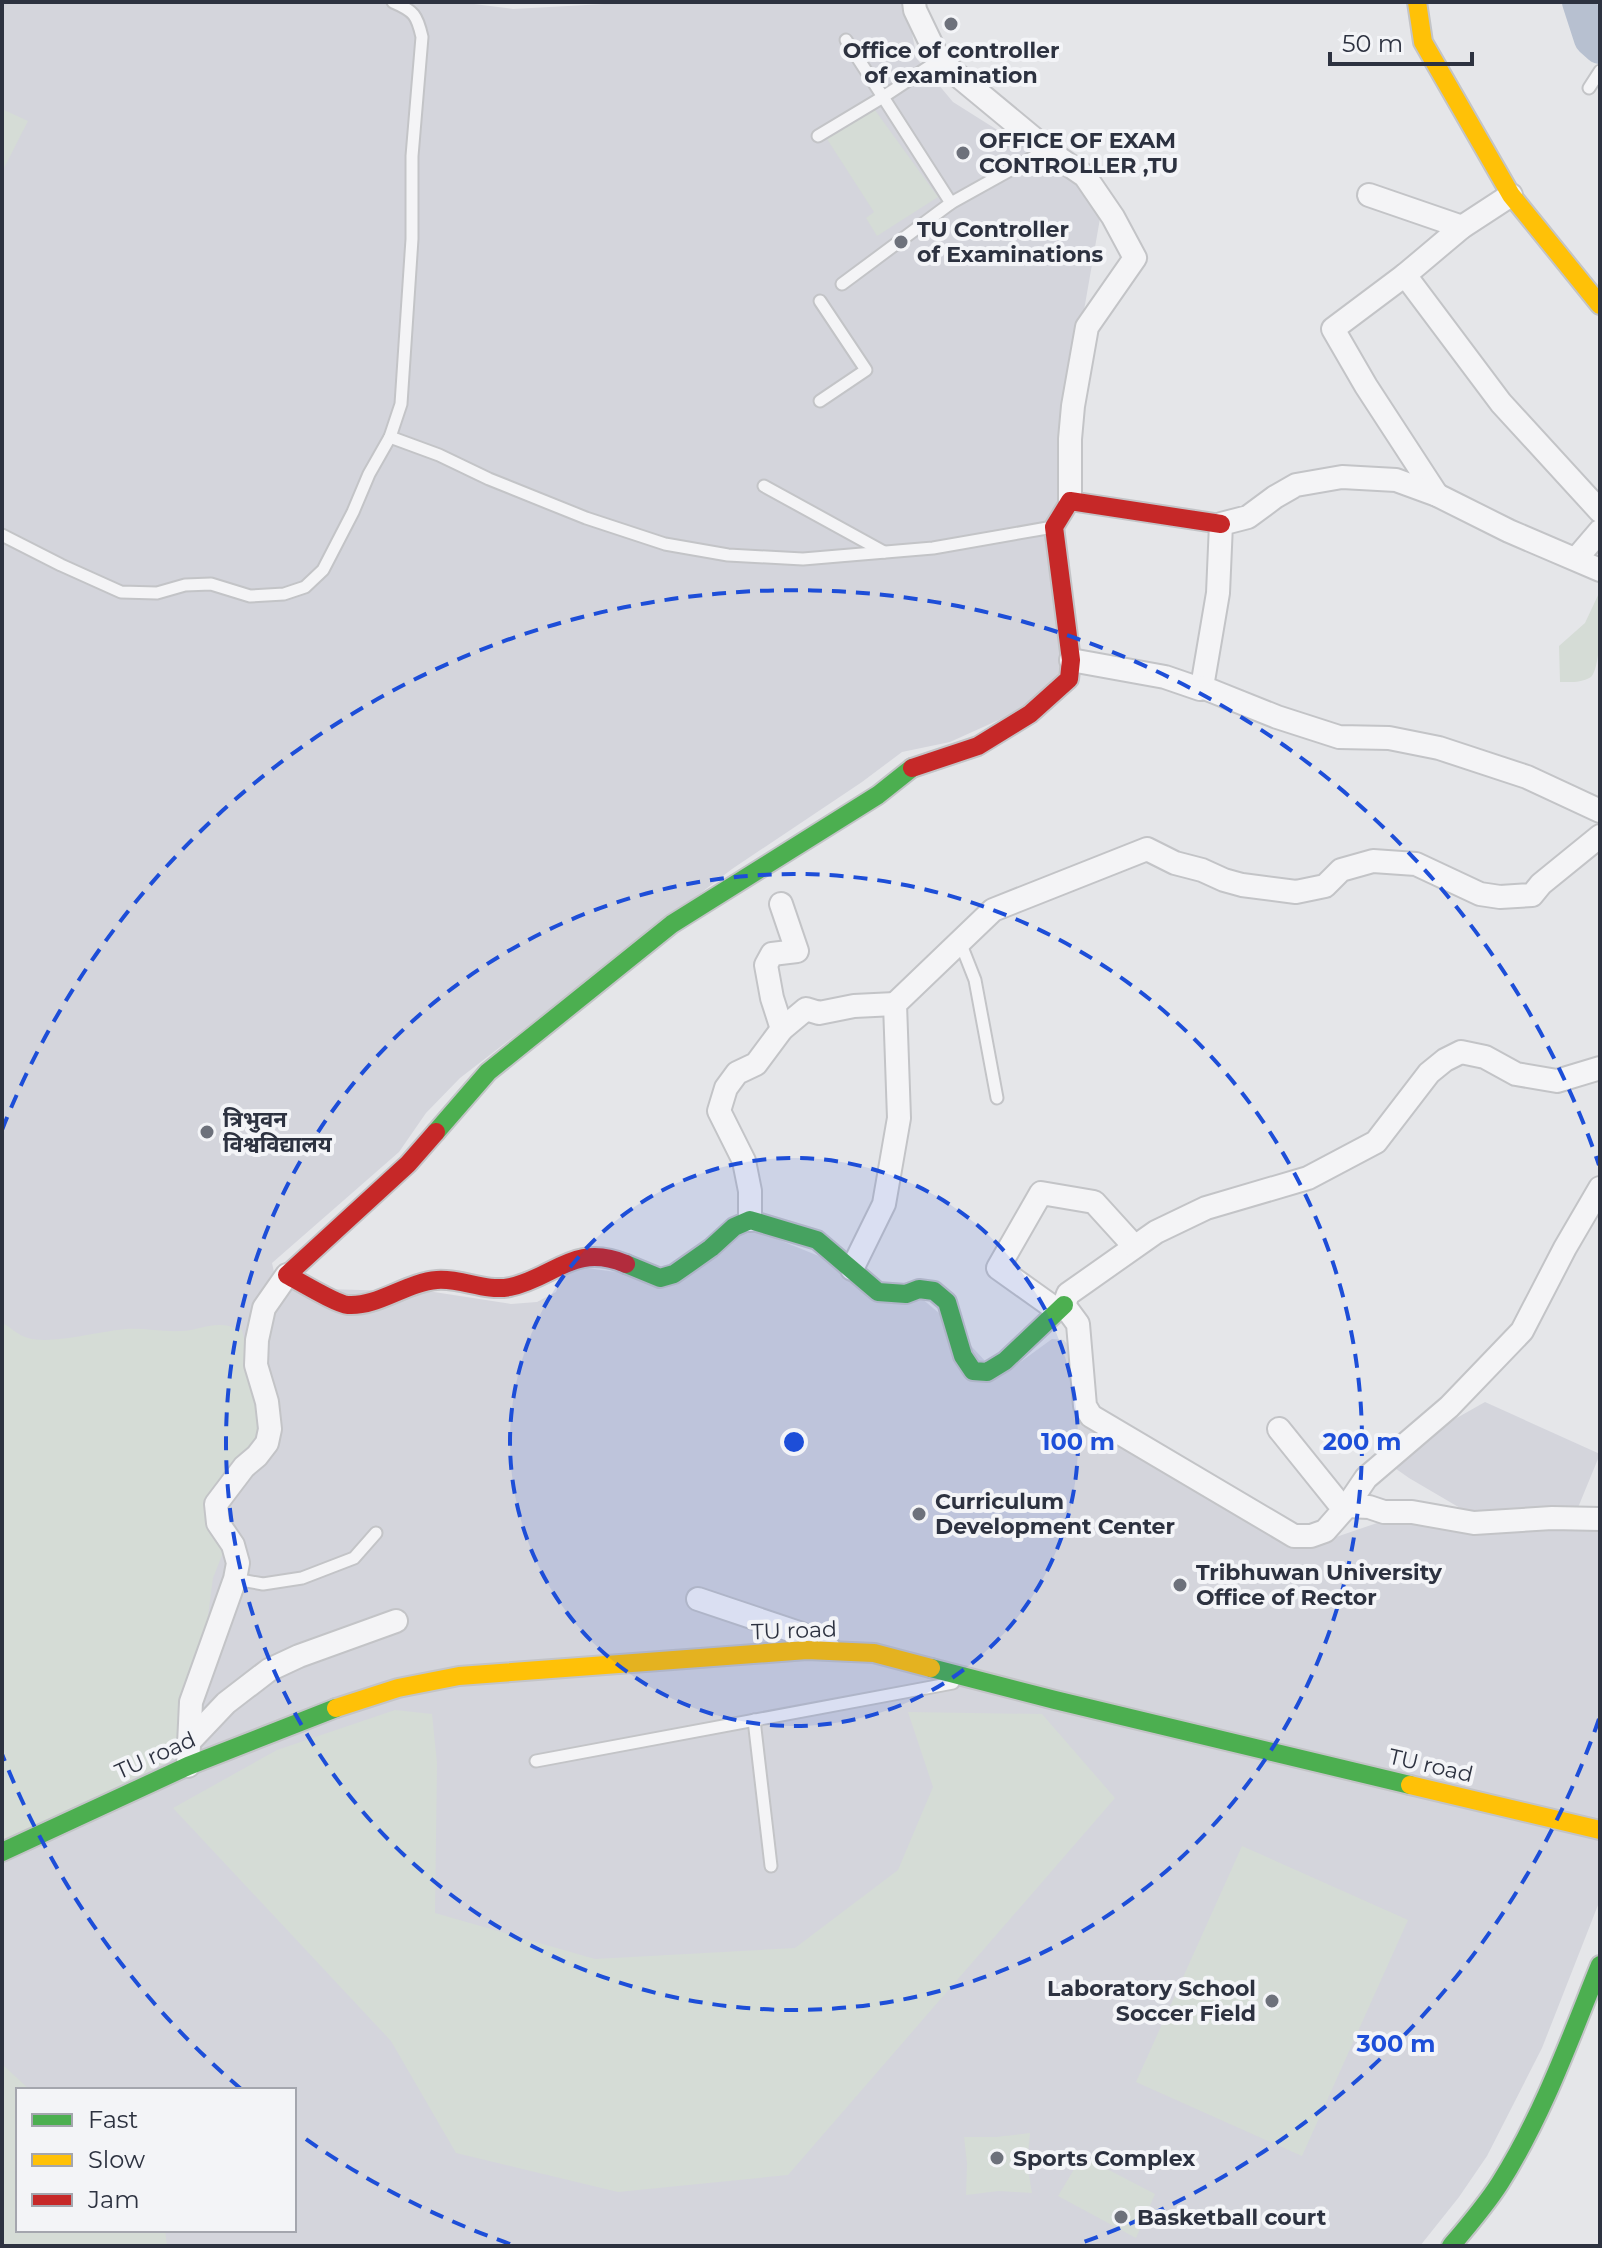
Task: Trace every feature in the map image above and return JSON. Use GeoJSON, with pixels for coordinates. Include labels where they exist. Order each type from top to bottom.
{"type":"FeatureCollection","features":[{"type":"Feature","properties":{"kind":"street"},"geometry":{"type":"LineString","coordinates":[[188,1766],[191,1702],[238,1563],[233,1545],[218,1523],[216,1504],[267,1443],[270,1429],[267,1402],[256,1365],[257,1340],[264,1308],[287,1275],[408,1164],[488,1072],[672,924],[878,795],[914,767],[978,746],[1030,714],[1069,679],[1071,660],[1054,527],[1070,501],[1073,406],[1087,327],[1135,258],[1113,217],[1085,176],[1050,152],[939,60],[914,2]]}},
{"type":"Feature","properties":{"kind":"street"},"geometry":{"type":"LineString","coordinates":[[1417,2],[1423,42],[1511,195],[1600,305]]}},
{"type":"Feature","properties":{"kind":"street"},"geometry":{"type":"LineString","coordinates":[[1369,195],[1462,227]]}},
{"type":"Feature","properties":{"kind":"street"},"geometry":{"type":"LineString","coordinates":[[1437,495],[1333,329],[1462,227],[1511,195]]}},
{"type":"Feature","properties":{"kind":"street"},"geometry":{"type":"LineString","coordinates":[[1405,275],[1501,403],[1600,511]]}},
{"type":"Feature","properties":{"kind":"street"},"geometry":{"type":"LineString","coordinates":[[1070,501],[1221,524],[1248,517],[1296,485],[1342,477],[1396,480],[1437,495],[1509,531],[1600,570]]}},
{"type":"Feature","properties":{"kind":"street"},"geometry":{"type":"LineString","coordinates":[[1202,687],[1218,593],[1221,524]]}},
{"type":"Feature","properties":{"kind":"street"},"geometry":{"type":"LineString","coordinates":[[1576,559],[1600,531]]}},
{"type":"Feature","properties":{"kind":"street"},"geometry":{"type":"LineString","coordinates":[[1071,660],[1202,687],[1277,717],[1339,737],[1389,738],[1439,748],[1527,777],[1600,811]]}},
{"type":"Feature","properties":{"kind":"street"},"geometry":{"type":"LineString","coordinates":[[750,1220],[750,1191],[744,1161],[719,1111],[726,1088],[737,1073],[756,1064],[782,1029],[806,1009],[819,1013],[854,1006],[895,1004],[995,909],[1147,849],[1175,863],[1224,880],[1296,892],[1325,886],[1341,870],[1373,861],[1416,864],[1480,894],[1500,897],[1532,895],[1541,884],[1600,836]]}},
{"type":"Feature","properties":{"kind":"street"},"geometry":{"type":"LineString","coordinates":[[781,904],[797,951],[772,954],[766,965],[782,1029]]}},
{"type":"Feature","properties":{"kind":"street"},"geometry":{"type":"LineString","coordinates":[[852,1269],[884,1204],[899,1118],[895,1004]]}},
{"type":"Feature","properties":{"kind":"street"},"geometry":{"type":"LineString","coordinates":[[287,1275],[346,1305],[370,1301],[434,1280],[459,1281],[486,1288],[509,1287],[531,1280],[561,1264],[584,1258],[610,1257],[660,1278],[674,1274],[734,1227],[750,1220],[817,1240],[878,1292],[906,1294],[919,1289],[934,1291],[947,1302],[963,1356],[973,1371],[987,1372],[1005,1361],[1060,1308],[1068,1294],[1156,1232],[1206,1208],[1308,1178],[1376,1142],[1429,1073],[1461,1052],[1485,1057],[1516,1074],[1557,1081],[1600,1068]]}},
{"type":"Feature","properties":{"kind":"street"},"geometry":{"type":"LineString","coordinates":[[1134,1246],[1094,1202],[1041,1193],[998,1268],[1060,1308],[1078,1324],[1085,1406],[1091,1416],[1294,1536],[1311,1536],[1325,1531],[1366,1478],[1449,1407],[1522,1331],[1600,1188]]}},
{"type":"Feature","properties":{"kind":"street"},"geometry":{"type":"LineString","coordinates":[[1279,1429],[1337,1501],[1347,1506],[1442,1516],[1474,1523],[1552,1518],[1600,1519]]}},
{"type":"Feature","properties":{"kind":"street"},"geometry":{"type":"LineString","coordinates":[[698,1599],[799,1633],[837,1652]]}},
{"type":"Feature","properties":{"kind":"street"},"geometry":{"type":"LineString","coordinates":[[189,1742],[226,1703],[269,1670],[396,1621]]}},
{"type":"Feature","properties":{"kind":"street","name":"TU road"},"geometry":{"type":"LineString","coordinates":[[2,1852],[188,1766],[313,1716],[398,1688],[459,1676],[807,1650],[874,1653],[1600,1830]]}},
{"type":"Feature","properties":{"kind":"street"},"geometry":{"type":"LineString","coordinates":[[1451,2246],[1502,2180],[1533,2124],[1600,1965]]}},
{"type":"Feature","properties":{"kind":"lane"},"geometry":{"type":"LineString","coordinates":[[2,535],[121,592],[157,593],[185,585],[211,584],[250,596],[284,594],[305,587],[323,570],[390,437],[401,404],[412,239],[412,156],[422,37],[418,20],[411,10],[393,2]]}},
{"type":"Feature","properties":{"kind":"lane"},"geometry":{"type":"LineString","coordinates":[[846,40],[951,203]]}},
{"type":"Feature","properties":{"kind":"lane"},"geometry":{"type":"LineString","coordinates":[[818,136],[939,60]]}},
{"type":"Feature","properties":{"kind":"lane"},"geometry":{"type":"LineString","coordinates":[[1589,88],[1600,71]]}},
{"type":"Feature","properties":{"kind":"lane"},"geometry":{"type":"LineString","coordinates":[[842,284],[951,203],[1037,155],[1050,152]]}},
{"type":"Feature","properties":{"kind":"lane"},"geometry":{"type":"LineString","coordinates":[[820,301],[866,370],[820,401]]}},
{"type":"Feature","properties":{"kind":"lane"},"geometry":{"type":"LineString","coordinates":[[390,437],[586,518],[665,544],[728,555],[803,559],[933,548],[1054,527]]}},
{"type":"Feature","properties":{"kind":"lane"},"geometry":{"type":"LineString","coordinates":[[764,486],[885,552]]}},
{"type":"Feature","properties":{"kind":"lane"},"geometry":{"type":"LineString","coordinates":[[960,942],[975,980],[997,1098]]}},
{"type":"Feature","properties":{"kind":"lane"},"geometry":{"type":"LineString","coordinates":[[235,1579],[263,1584],[302,1578],[354,1558],[376,1533]]}},
{"type":"Feature","properties":{"kind":"lane"},"geometry":{"type":"LineString","coordinates":[[536,1761],[973,1679]]}},
{"type":"Feature","properties":{"kind":"lane"},"geometry":{"type":"LineString","coordinates":[[754,1720],[771,1866]]}},
{"type":"Feature","properties":{"kind":"shaded area","name":"त्रिभुवन विश्वविद्यालय"},"geometry":{"type":"Polygon","coordinates":[[[2,2],[458,2],[513,9],[641,2],[906,2],[917,59],[953,102],[1037,155],[1067,168],[1102,207],[1060,448],[1061,680],[1012,714],[950,742],[902,752],[732,869],[460,1078],[426,1113],[399,1152],[272,1263],[276,1281],[288,1288],[434,1292],[511,1304],[537,1302],[556,1292],[571,1266],[654,1277],[747,1227],[920,1297],[946,1319],[1000,1377],[1052,1339],[1064,1340],[1071,1349],[1078,1405],[1301,1549],[1398,1518],[1492,1532],[1600,1530],[1600,1900],[1542,2048],[1487,2156],[1420,2246],[2,2246],[2,2]]]}},
{"type":"Feature","properties":{"kind":"shaded area"},"geometry":{"type":"Polygon","coordinates":[[[872,106],[938,197],[877,236],[866,218],[874,212],[827,139],[872,106]]]}},
{"type":"Feature","properties":{"kind":"shaded area"},"geometry":{"type":"Polygon","coordinates":[[[2,109],[28,121],[2,172],[2,109]]]}},
{"type":"Feature","properties":{"kind":"shaded area"},"geometry":{"type":"Polygon","coordinates":[[[1600,591],[1600,637],[1595,671],[1583,680],[1560,682],[1559,646],[1585,623],[1600,591]]]}},
{"type":"Feature","properties":{"kind":"shaded area"},"geometry":{"type":"Polygon","coordinates":[[[2,1323],[24,1337],[38,1340],[126,1329],[182,1331],[217,1325],[242,1330],[266,1433],[223,1487],[226,1545],[213,1578],[190,1751],[2,1844],[2,1323]]]}},
{"type":"Feature","properties":{"kind":"shaded area"},"geometry":{"type":"Polygon","coordinates":[[[1485,1402],[1600,1454],[1577,1510],[1472,1515],[1392,1466],[1416,1441],[1485,1402]]]}},
{"type":"Feature","properties":{"kind":"shaded area"},"geometry":{"type":"Polygon","coordinates":[[[395,1710],[432,1714],[437,1763],[435,1913],[595,1959],[795,1948],[898,1870],[933,1787],[908,1712],[1042,1714],[1115,1798],[788,2175],[618,2192],[456,2153],[391,2041],[173,1808],[277,1750],[395,1710]]]}},
{"type":"Feature","properties":{"kind":"shaded area","name":"Laboratory School Soccer Field"},"geometry":{"type":"Polygon","coordinates":[[[1242,1846],[1408,1920],[1302,2156],[1136,2082],[1242,1846]]]}},
{"type":"Feature","properties":{"kind":"shaded area"},"geometry":{"type":"Polygon","coordinates":[[[2,2064],[28,2088],[16,2088],[16,2232],[165,2232],[167,2246],[2,2246],[2,2064]]]}},
{"type":"Feature","properties":{"kind":"shaded area","name":"Sports Complex"},"geometry":{"type":"Polygon","coordinates":[[[1030,2133],[1027,2164],[1032,2193],[999,2191],[966,2195],[964,2137],[1030,2133]]]}},
{"type":"Feature","properties":{"kind":"shaded area","name":"Basketball court"},"geometry":{"type":"Polygon","coordinates":[[[1082,2156],[1155,2194],[1136,2238],[1058,2196],[1082,2156]]]}},
{"type":"Feature","properties":{"kind":"waterway"},"geometry":{"type":"LineString","coordinates":[[1579,2],[1591,39],[1600,47]]}},
{"type":"Feature","properties":{"kind":"traffic: fast"},"geometry":{"type":"LineString","coordinates":[[436,1132],[488,1072],[672,924],[878,795],[912,768]]}},
{"type":"Feature","properties":{"kind":"traffic: fast"},"geometry":{"type":"LineString","coordinates":[[626,1264],[660,1278],[674,1274],[734,1227],[750,1220],[817,1240],[878,1292],[906,1294],[919,1289],[934,1291],[947,1302],[963,1356],[973,1371],[987,1372],[1005,1361],[1064,1305]]}},
{"type":"Feature","properties":{"kind":"traffic: fast"},"geometry":{"type":"LineString","coordinates":[[931,1668],[1410,1785]]}},
{"type":"Feature","properties":{"kind":"traffic: fast"},"geometry":{"type":"LineString","coordinates":[[2,1852],[188,1766],[336,1708]]}},
{"type":"Feature","properties":{"kind":"traffic: fast"},"geometry":{"type":"LineString","coordinates":[[1451,2246],[1495,2191],[1530,2131],[1600,1965]]}},
{"type":"Feature","properties":{"kind":"traffic: slow"},"geometry":{"type":"LineString","coordinates":[[1417,2],[1423,42],[1511,195],[1600,305]]}},
{"type":"Feature","properties":{"kind":"traffic: slow"},"geometry":{"type":"LineString","coordinates":[[336,1708],[398,1688],[459,1676],[807,1650],[874,1653],[931,1668]]}},
{"type":"Feature","properties":{"kind":"traffic: slow"},"geometry":{"type":"LineString","coordinates":[[1410,1785],[1600,1830]]}},
{"type":"Feature","properties":{"kind":"traffic: jam"},"geometry":{"type":"LineString","coordinates":[[912,768],[978,746],[1030,714],[1069,679],[1071,660],[1054,527],[1070,501],[1221,524]]}},
{"type":"Feature","properties":{"kind":"traffic: jam"},"geometry":{"type":"LineString","coordinates":[[436,1132],[408,1164],[287,1275],[342,1304],[359,1305],[437,1280],[501,1288],[525,1283],[578,1259],[608,1258],[626,1264]]}},
{"type":"Feature","properties":{"kind":"place","name":"Office of controller of examination"},"geometry":{"type":"Point","coordinates":[951,24]}},
{"type":"Feature","properties":{"kind":"place","name":"OFFICE OF EXAM CONTROLLER ,TU"},"geometry":{"type":"Point","coordinates":[963,153]}},
{"type":"Feature","properties":{"kind":"place","name":"TU Controller of Examinations"},"geometry":{"type":"Point","coordinates":[901,242]}},
{"type":"Feature","properties":{"kind":"place","name":"त्रिभुवन विश्वविद्यालय"},"geometry":{"type":"Point","coordinates":[207,1132]}},
{"type":"Feature","properties":{"kind":"place","name":"Curriculum Development Center"},"geometry":{"type":"Point","coordinates":[919,1514]}},
{"type":"Feature","properties":{"kind":"place","name":"Tribhuwan University Office of Rector"},"geometry":{"type":"Point","coordinates":[1180,1585]}},
{"type":"Feature","properties":{"kind":"place","name":"Laboratory School Soccer Field"},"geometry":{"type":"Point","coordinates":[1272,2001]}},
{"type":"Feature","properties":{"kind":"place","name":"Sports Complex"},"geometry":{"type":"Point","coordinates":[997,2158]}},
{"type":"Feature","properties":{"kind":"place","name":"Basketball court"},"geometry":{"type":"Point","coordinates":[1121,2217]}}]}
